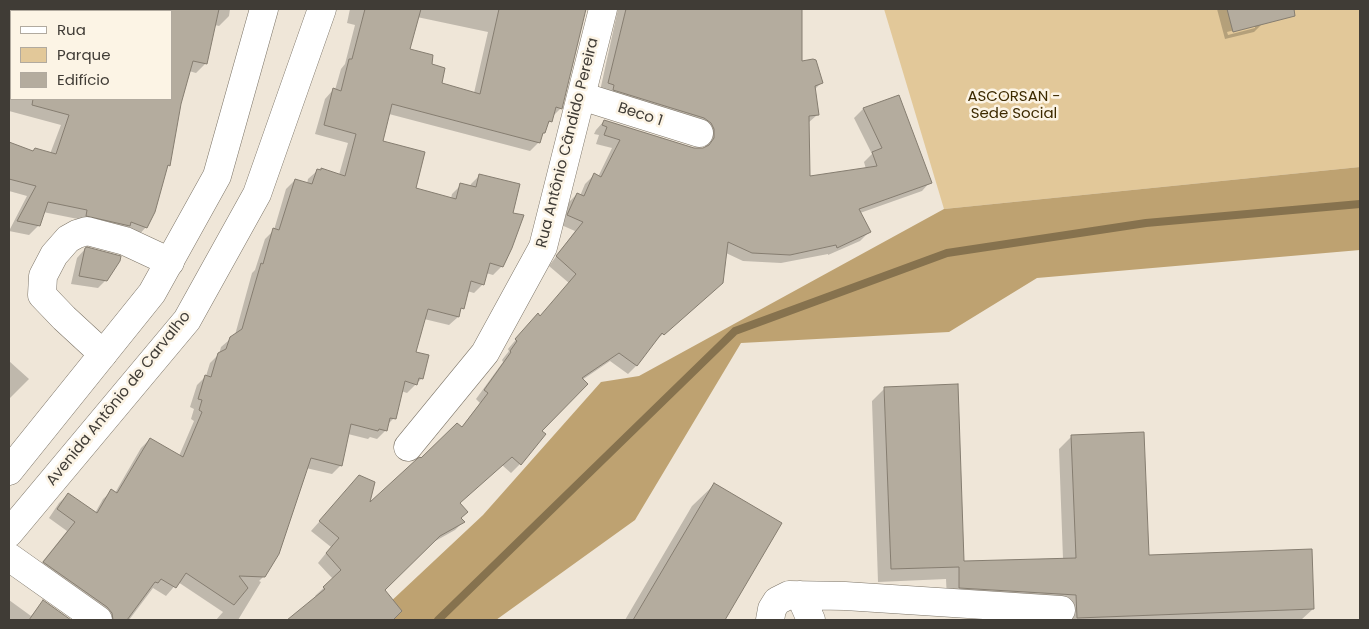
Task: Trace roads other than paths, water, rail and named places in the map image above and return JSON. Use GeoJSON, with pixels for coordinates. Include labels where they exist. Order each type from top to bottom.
{"type":"FeatureCollection","features":[{"type":"Feature","properties":{"kind":"main road"},"geometry":{"type":"LineString","coordinates":[[9,471],[152,293],[218,176],[264,9]]}},
{"type":"Feature","properties":{"kind":"main road","name":"Avenida Antônio de Carvalho"},"geometry":{"type":"LineString","coordinates":[[9,533],[187,320],[257,194],[322,9]]}},
{"type":"Feature","properties":{"kind":"main road","name":"Rua Antônio Cândido Pereira"},"geometry":{"type":"LineString","coordinates":[[408,447],[485,353],[543,247],[603,9]]}},
{"type":"Feature","properties":{"kind":"main road","name":"Beco 1"},"geometry":{"type":"LineString","coordinates":[[581,96],[699,134]]}},
{"type":"Feature","properties":{"kind":"main road"},"geometry":{"type":"LineString","coordinates":[[103,354],[42,295],[43,276],[54,254],[68,239],[87,231],[125,241],[170,262]]}},
{"type":"Feature","properties":{"kind":"main road"},"geometry":{"type":"LineString","coordinates":[[9,557],[98,620]]}},
{"type":"Feature","properties":{"kind":"main road"},"geometry":{"type":"LineString","coordinates":[[770,620],[776,601],[789,594],[1061,610]]}},
{"type":"Feature","properties":{"kind":"main road"},"geometry":{"type":"LineString","coordinates":[[800,594],[811,620]]}},
{"type":"Feature","properties":{"kind":"waterway"},"geometry":{"type":"LineString","coordinates":[[438,620],[735,331],[947,253],[1146,223],[1360,204]]}},
{"type":"Feature","properties":{"kind":"park label","name":"ASCORSAN - Sede Social"},"geometry":{"type":"Point","coordinates":[1014,106]}}]}
